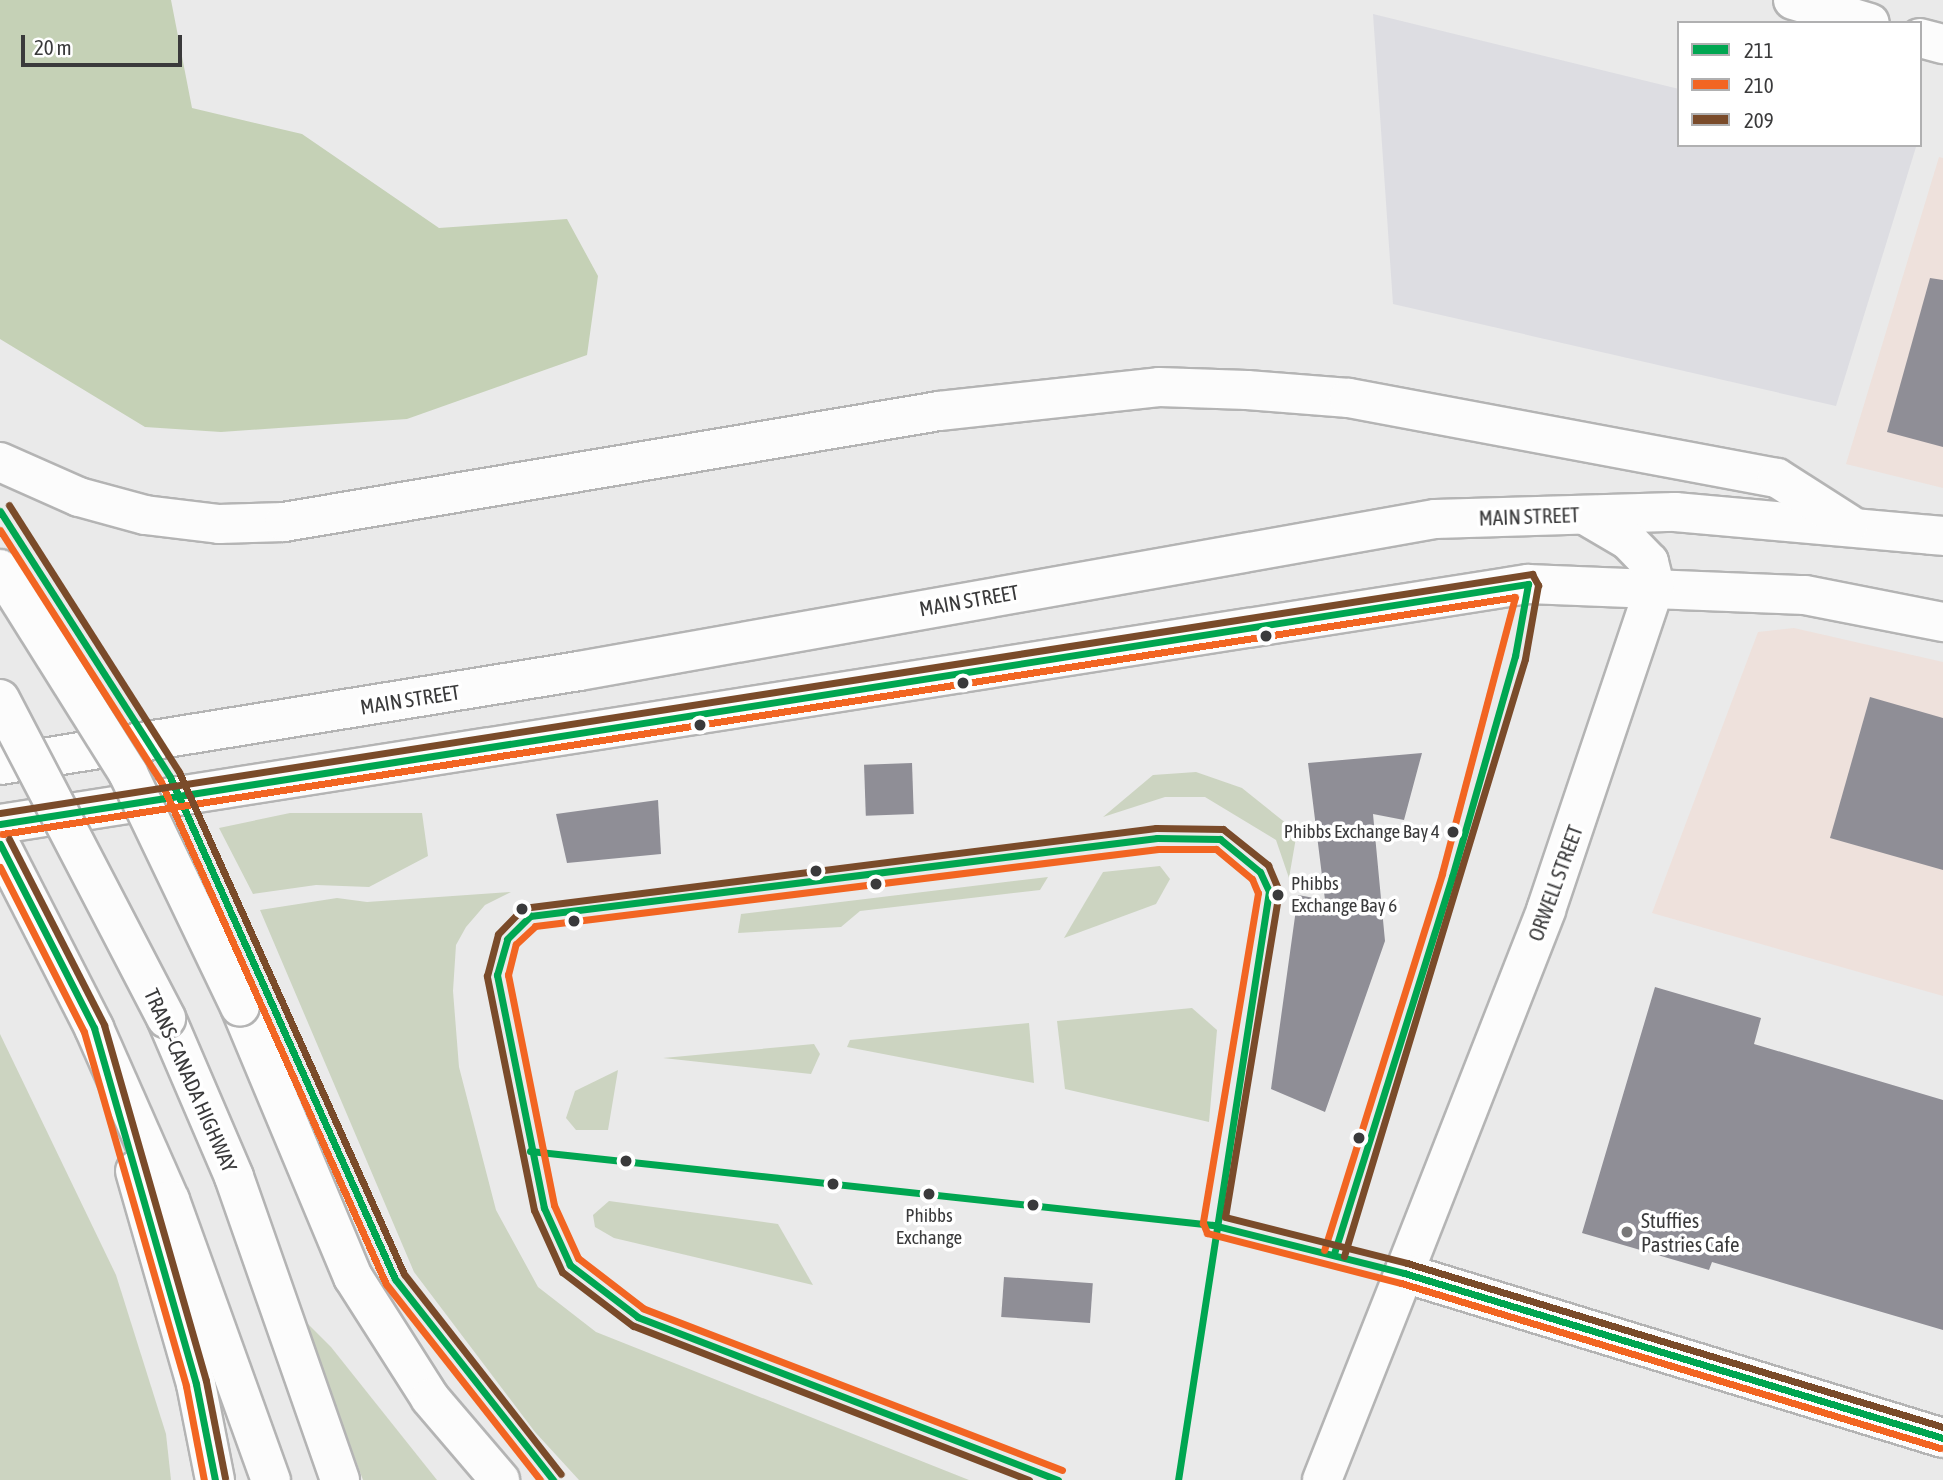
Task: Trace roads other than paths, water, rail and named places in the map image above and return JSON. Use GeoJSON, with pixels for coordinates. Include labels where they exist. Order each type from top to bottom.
{"type":"FeatureCollection","features":[{"type":"Feature","properties":{"kind":"main road"},"geometry":{"type":"LineString","coordinates":[[1793,0],[1863,21]]}},
{"type":"Feature","properties":{"kind":"main road"},"geometry":{"type":"LineString","coordinates":[[1922,38],[1943,44]]}},
{"type":"Feature","properties":{"kind":"main road"},"geometry":{"type":"LineString","coordinates":[[0,462],[79,497],[145,515],[219,524],[284,522],[939,411],[1159,387],[1349,398],[1777,478],[1849,524]]}},
{"type":"Feature","properties":{"kind":"main road","name":"MAIN STREET"},"geometry":{"type":"LineString","coordinates":[[0,765],[579,671],[1250,548],[1435,519],[1675,512],[1849,524],[1943,536]]}},
{"type":"Feature","properties":{"kind":"main road"},"geometry":{"type":"LineString","coordinates":[[1585,514],[1629,541],[1649,562],[1655,586]]}},
{"type":"Feature","properties":{"kind":"main road"},"geometry":{"type":"LineString","coordinates":[[0,569],[128,773],[240,1007],[353,1277],[430,1398],[500,1480]]}},
{"type":"Feature","properties":{"kind":"main road"},"geometry":{"type":"LineString","coordinates":[[0,824],[581,738],[1432,597],[1528,584],[1655,586],[1804,595],[1943,622]]}},
{"type":"Feature","properties":{"kind":"main road","name":"ORWELL STREET"},"geometry":{"type":"LineString","coordinates":[[1322,1480],[1546,910],[1655,586]]}},
{"type":"Feature","properties":{"kind":"main road","name":"TRANS-CANADA HIGHWAY"},"geometry":{"type":"LineString","coordinates":[[0,699],[166,1018],[234,1177],[340,1480]]}},
{"type":"Feature","properties":{"kind":"main road"},"geometry":{"type":"LineString","coordinates":[[0,844],[94,1028],[174,1212],[271,1480]]}},
{"type":"Feature","properties":{"kind":"main road"},"geometry":{"type":"LineString","coordinates":[[94,1028],[195,1384],[215,1480]]}},
{"type":"Feature","properties":{"kind":"main road"},"geometry":{"type":"LineString","coordinates":[[1404,1272],[1943,1438]]}},
{"type":"Feature","properties":{"kind":"place","name":"Phibbs Exchange Bay 4"},"geometry":{"type":"Point","coordinates":[1453,832]}},
{"type":"Feature","properties":{"kind":"place","name":"Phibbs Exchange Bay 6"},"geometry":{"type":"Point","coordinates":[1278,895]}},
{"type":"Feature","properties":{"kind":"place","name":"Phibbs Exchange"},"geometry":{"type":"Point","coordinates":[929,1194]}},
{"type":"Feature","properties":{"kind":"place","name":"Stuffies Pastries Cafe"},"geometry":{"type":"Point","coordinates":[1627,1232]}}]}
